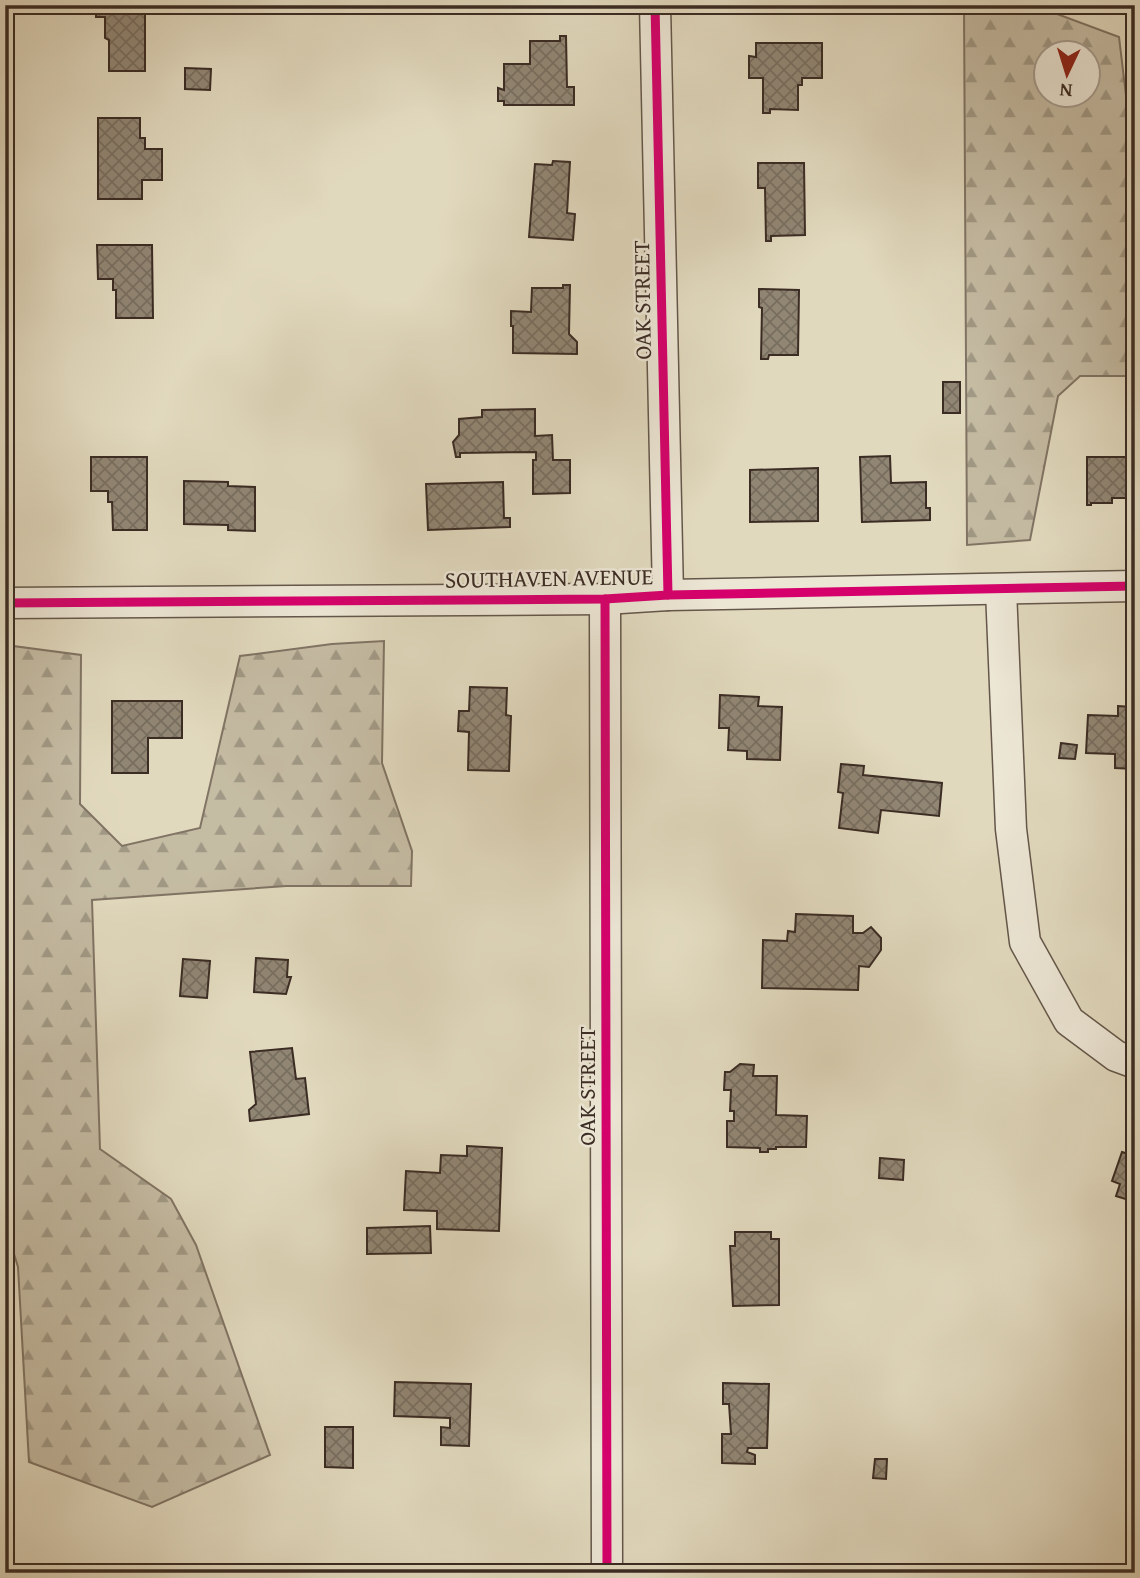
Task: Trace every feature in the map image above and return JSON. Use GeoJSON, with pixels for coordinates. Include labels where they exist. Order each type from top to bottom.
{"type":"FeatureCollection","features":[{"type":"Feature","properties":{"kind":"street","name":"OAK STREET"},"geometry":{"type":"LineString","coordinates":[[655,5],[668,595]]}},
{"type":"Feature","properties":{"kind":"street","name":"SOUTHAVEN AVENUE"},"geometry":{"type":"LineString","coordinates":[[5,603],[605,599],[668,595],[1135,586]]}},
{"type":"Feature","properties":{"kind":"street"},"geometry":{"type":"LineString","coordinates":[[1000,590],[1011,829],[1025,942],[1069,1021],[1116,1056],[1135,1063]]}},
{"type":"Feature","properties":{"kind":"street","name":"OAK STREET"},"geometry":{"type":"LineString","coordinates":[[605,599],[607,1573]]}},
{"type":"Feature","properties":{"kind":"green space"},"geometry":{"type":"Polygon","coordinates":[[[964,5],[1055,5],[1057,14],[1119,37],[1127,104],[1135,111],[1135,376],[1080,376],[1058,396],[1030,540],[967,545],[964,5]]]}},
{"type":"Feature","properties":{"kind":"green space"},"geometry":{"type":"Polygon","coordinates":[[[384,641],[382,763],[412,851],[411,886],[286,886],[92,900],[100,1149],[171,1199],[196,1245],[270,1455],[152,1507],[29,1462],[18,1267],[5,1225],[5,645],[81,655],[80,804],[122,846],[200,828],[240,656],[332,644],[384,641]]]}},
{"type":"Feature","properties":{"kind":"building"},"geometry":{"type":"Polygon","coordinates":[[[96,5],[145,5],[145,71],[109,71],[109,40],[105,38],[105,17],[96,17],[96,5]]]}},
{"type":"Feature","properties":{"kind":"building"},"geometry":{"type":"Polygon","coordinates":[[[560,36],[566,36],[567,87],[574,87],[574,105],[504,105],[504,101],[498,101],[498,88],[504,90],[504,64],[530,64],[530,41],[560,41],[560,36]]]}},
{"type":"Feature","properties":{"kind":"building"},"geometry":{"type":"Polygon","coordinates":[[[756,43],[822,43],[822,78],[802,78],[802,85],[798,85],[798,110],[770,109],[770,113],[763,113],[763,78],[749,78],[749,56],[756,57],[756,43]]]}},
{"type":"Feature","properties":{"kind":"building"},"geometry":{"type":"Polygon","coordinates":[[[185,68],[211,69],[210,90],[185,89],[185,68]]]}},
{"type":"Feature","properties":{"kind":"building"},"geometry":{"type":"Polygon","coordinates":[[[98,118],[140,118],[140,138],[145,138],[145,149],[162,149],[162,180],[142,180],[142,199],[98,199],[98,118]]]}},
{"type":"Feature","properties":{"kind":"building"},"geometry":{"type":"Polygon","coordinates":[[[553,161],[570,162],[567,213],[575,214],[573,240],[529,237],[535,164],[552,165],[553,161]]]}},
{"type":"Feature","properties":{"kind":"building"},"geometry":{"type":"Polygon","coordinates":[[[758,163],[804,163],[805,235],[771,236],[771,241],[766,241],[765,188],[758,188],[758,163]]]}},
{"type":"Feature","properties":{"kind":"building"},"geometry":{"type":"Polygon","coordinates":[[[97,245],[152,245],[153,318],[116,318],[116,290],[113,290],[113,279],[98,279],[97,245]]]}},
{"type":"Feature","properties":{"kind":"building"},"geometry":{"type":"Polygon","coordinates":[[[563,285],[570,285],[569,334],[577,342],[577,354],[513,353],[511,311],[531,312],[532,288],[563,288],[563,285]]]}},
{"type":"Feature","properties":{"kind":"building"},"geometry":{"type":"Polygon","coordinates":[[[759,289],[799,290],[798,355],[769,355],[768,359],[761,359],[762,308],[759,307],[759,289]]]}},
{"type":"Feature","properties":{"kind":"building"},"geometry":{"type":"Polygon","coordinates":[[[943,382],[960,382],[960,413],[943,413],[943,382]]]}},
{"type":"Feature","properties":{"kind":"building"},"geometry":{"type":"Polygon","coordinates":[[[535,409],[535,436],[552,435],[553,460],[570,460],[570,493],[533,494],[533,460],[536,460],[536,452],[460,453],[460,457],[456,457],[453,442],[459,435],[459,419],[482,417],[482,410],[535,409]]]}},
{"type":"Feature","properties":{"kind":"building"},"geometry":{"type":"Polygon","coordinates":[[[890,456],[891,483],[926,482],[926,508],[930,508],[930,520],[862,522],[860,457],[890,456]]]}},
{"type":"Feature","properties":{"kind":"building"},"geometry":{"type":"Polygon","coordinates":[[[91,457],[147,457],[147,530],[113,530],[112,502],[108,502],[108,491],[91,491],[91,457]]]}},
{"type":"Feature","properties":{"kind":"building"},"geometry":{"type":"Polygon","coordinates":[[[1087,457],[1135,457],[1135,498],[1112,498],[1112,503],[1087,505],[1087,457]]]}},
{"type":"Feature","properties":{"kind":"building"},"geometry":{"type":"Polygon","coordinates":[[[818,468],[818,521],[750,522],[750,470],[818,468]]]}},
{"type":"Feature","properties":{"kind":"building"},"geometry":{"type":"Polygon","coordinates":[[[184,481],[228,482],[228,486],[255,487],[255,531],[228,530],[228,525],[184,524],[184,481]]]}},
{"type":"Feature","properties":{"kind":"building"},"geometry":{"type":"Polygon","coordinates":[[[503,482],[504,518],[510,518],[510,527],[428,530],[426,484],[503,482]]]}},
{"type":"Feature","properties":{"kind":"building"},"geometry":{"type":"Polygon","coordinates":[[[470,687],[507,688],[506,715],[511,716],[509,771],[468,770],[469,732],[458,731],[459,711],[469,711],[470,687]]]}},
{"type":"Feature","properties":{"kind":"building"},"geometry":{"type":"Polygon","coordinates":[[[720,695],[759,697],[758,706],[782,707],[780,760],[747,759],[747,751],[728,750],[729,728],[719,728],[720,695]]]}},
{"type":"Feature","properties":{"kind":"building"},"geometry":{"type":"Polygon","coordinates":[[[112,701],[182,701],[182,738],[148,738],[148,773],[112,773],[112,701]]]}},
{"type":"Feature","properties":{"kind":"building"},"geometry":{"type":"Polygon","coordinates":[[[1118,706],[1131,707],[1131,716],[1135,716],[1135,769],[1115,768],[1115,754],[1086,753],[1088,715],[1118,716],[1118,706]]]}},
{"type":"Feature","properties":{"kind":"building"},"geometry":{"type":"Polygon","coordinates":[[[1061,743],[1077,745],[1075,759],[1059,758],[1061,743]]]}},
{"type":"Feature","properties":{"kind":"building"},"geometry":{"type":"Polygon","coordinates":[[[841,764],[864,766],[863,775],[942,783],[939,816],[881,810],[878,833],[839,828],[843,793],[838,792],[841,764]]]}},
{"type":"Feature","properties":{"kind":"building"},"geometry":{"type":"Polygon","coordinates":[[[796,914],[853,916],[853,933],[863,933],[871,927],[881,938],[881,950],[869,967],[859,966],[858,990],[762,988],[763,940],[787,941],[788,931],[795,932],[796,914]]]}},
{"type":"Feature","properties":{"kind":"building"},"geometry":{"type":"Polygon","coordinates":[[[256,958],[288,960],[287,977],[291,977],[286,994],[254,992],[256,958]]]}},
{"type":"Feature","properties":{"kind":"building"},"geometry":{"type":"Polygon","coordinates":[[[183,959],[210,961],[207,998],[180,996],[183,959]]]}},
{"type":"Feature","properties":{"kind":"building"},"geometry":{"type":"Polygon","coordinates":[[[292,1048],[296,1079],[305,1078],[309,1114],[250,1121],[249,1110],[256,1104],[250,1052],[292,1048]]]}},
{"type":"Feature","properties":{"kind":"building"},"geometry":{"type":"Polygon","coordinates":[[[740,1064],[754,1065],[753,1076],[777,1076],[776,1115],[807,1116],[806,1147],[776,1147],[768,1149],[768,1152],[760,1152],[760,1148],[727,1147],[727,1121],[734,1121],[734,1111],[730,1111],[731,1090],[724,1090],[725,1072],[730,1072],[740,1064]]]}},
{"type":"Feature","properties":{"kind":"building"},"geometry":{"type":"Polygon","coordinates":[[[467,1146],[502,1148],[499,1231],[437,1229],[437,1211],[404,1210],[406,1171],[440,1173],[441,1155],[467,1156],[467,1146]]]}},
{"type":"Feature","properties":{"kind":"building"},"geometry":{"type":"Polygon","coordinates":[[[1122,1152],[1135,1156],[1135,1202],[1116,1196],[1120,1184],[1112,1181],[1122,1152]]]}},
{"type":"Feature","properties":{"kind":"building"},"geometry":{"type":"Polygon","coordinates":[[[880,1158],[904,1160],[903,1180],[879,1178],[880,1158]]]}},
{"type":"Feature","properties":{"kind":"building"},"geometry":{"type":"Polygon","coordinates":[[[430,1226],[431,1253],[367,1254],[367,1228],[430,1226]]]}},
{"type":"Feature","properties":{"kind":"building"},"geometry":{"type":"Polygon","coordinates":[[[735,1232],[771,1232],[771,1239],[779,1239],[779,1305],[733,1306],[730,1246],[735,1246],[735,1232]]]}},
{"type":"Feature","properties":{"kind":"building"},"geometry":{"type":"Polygon","coordinates":[[[395,1382],[471,1384],[469,1446],[441,1445],[441,1427],[450,1428],[450,1418],[394,1416],[395,1382]]]}},
{"type":"Feature","properties":{"kind":"building"},"geometry":{"type":"Polygon","coordinates":[[[723,1383],[769,1384],[767,1448],[748,1448],[747,1452],[755,1455],[755,1464],[722,1463],[722,1434],[731,1434],[729,1404],[723,1404],[723,1383]]]}},
{"type":"Feature","properties":{"kind":"building"},"geometry":{"type":"Polygon","coordinates":[[[325,1427],[353,1427],[353,1468],[325,1467],[325,1427]]]}},
{"type":"Feature","properties":{"kind":"building"},"geometry":{"type":"Polygon","coordinates":[[[875,1459],[887,1459],[886,1479],[873,1478],[875,1459]]]}},
{"type":"Feature","properties":{"kind":"cycle path"},"geometry":{"type":"LineString","coordinates":[[655,5],[668,595]]}},
{"type":"Feature","properties":{"kind":"cycle path"},"geometry":{"type":"LineString","coordinates":[[5,603],[605,599],[668,595],[1135,586]]}},
{"type":"Feature","properties":{"kind":"cycle path"},"geometry":{"type":"LineString","coordinates":[[605,599],[607,1573]]}}]}
